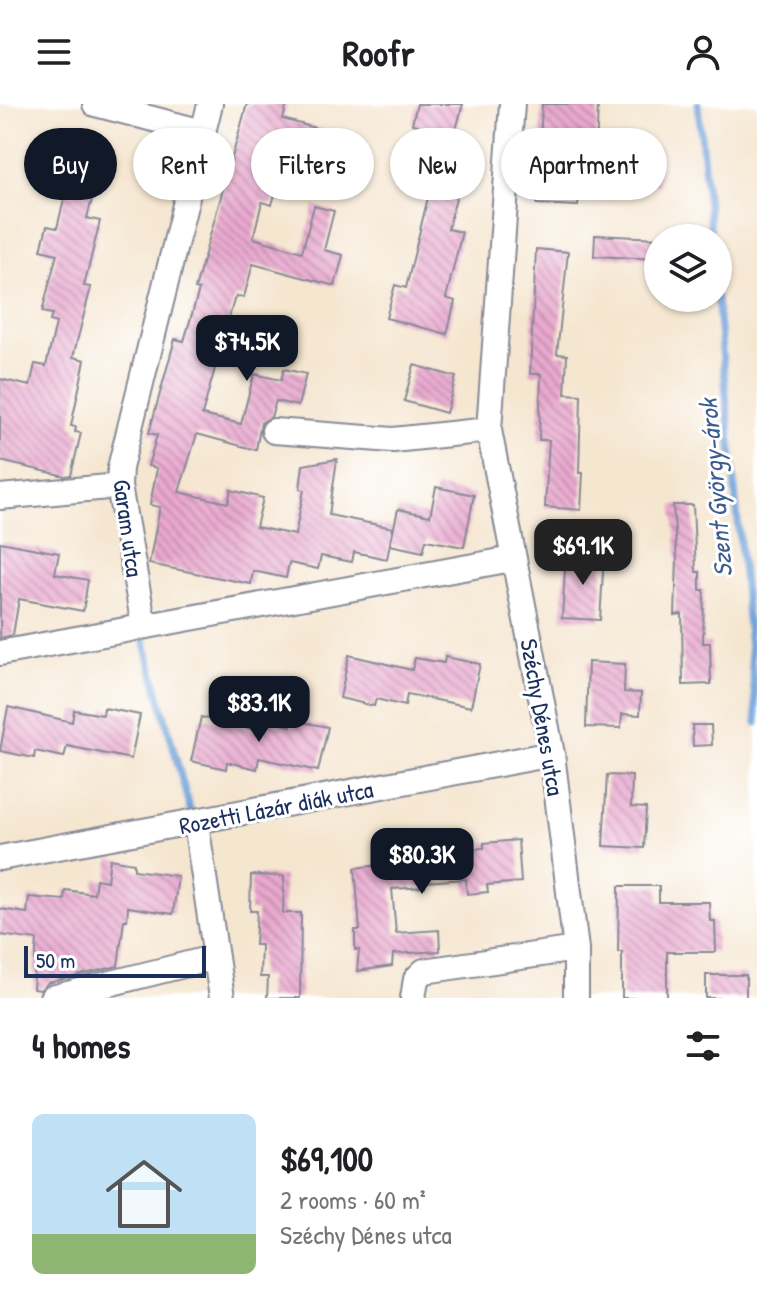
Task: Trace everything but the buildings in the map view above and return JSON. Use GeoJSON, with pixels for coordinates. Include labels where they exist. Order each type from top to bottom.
{"type":"FeatureCollection","features":[{"type":"Feature","properties":{"kind":"street"},"geometry":{"type":"LineString","coordinates":[[95,104],[188,128]]}},
{"type":"Feature","properties":{"kind":"street","name":"Garam utca"},"geometry":{"type":"LineString","coordinates":[[204,128],[210,104]]}},
{"type":"Feature","properties":{"kind":"street","name":"Széchy Dénes utca"},"geometry":{"type":"LineString","coordinates":[[512,104],[489,430],[552,754],[576,949],[576,998]]}},
{"type":"Feature","properties":{"kind":"street","name":"Garam utca"},"geometry":{"type":"LineString","coordinates":[[144,626],[119,486],[120,468],[186,200]]}},
{"type":"Feature","properties":{"kind":"street"},"geometry":{"type":"LineString","coordinates":[[274,431],[393,440],[489,430]]}},
{"type":"Feature","properties":{"kind":"street"},"geometry":{"type":"LineString","coordinates":[[0,497],[119,486]]}},
{"type":"Feature","properties":{"kind":"street"},"geometry":{"type":"LineString","coordinates":[[0,653],[512,559]]}},
{"type":"Feature","properties":{"kind":"street","name":"Rozetti Lázár diák utca"},"geometry":{"type":"LineString","coordinates":[[0,858],[552,754]]}},
{"type":"Feature","properties":{"kind":"street"},"geometry":{"type":"LineString","coordinates":[[196,823],[222,998]]}},
{"type":"Feature","properties":{"kind":"street"},"geometry":{"type":"LineString","coordinates":[[413,998],[416,979],[424,971],[576,949]]}},
{"type":"Feature","properties":{"kind":"street"},"geometry":{"type":"LineString","coordinates":[[52,998],[216,957]]}},
{"type":"Feature","properties":{"kind":"waterway","name":"Szent György-árok"},"geometry":{"type":"LineString","coordinates":[[698,104],[710,224]]}},
{"type":"Feature","properties":{"kind":"waterway","name":"Szent György-árok"},"geometry":{"type":"LineString","coordinates":[[718,312],[757,723]]}},
{"type":"Feature","properties":{"kind":"waterway"},"geometry":{"type":"LineString","coordinates":[[142,632],[192,817]]}}]}
